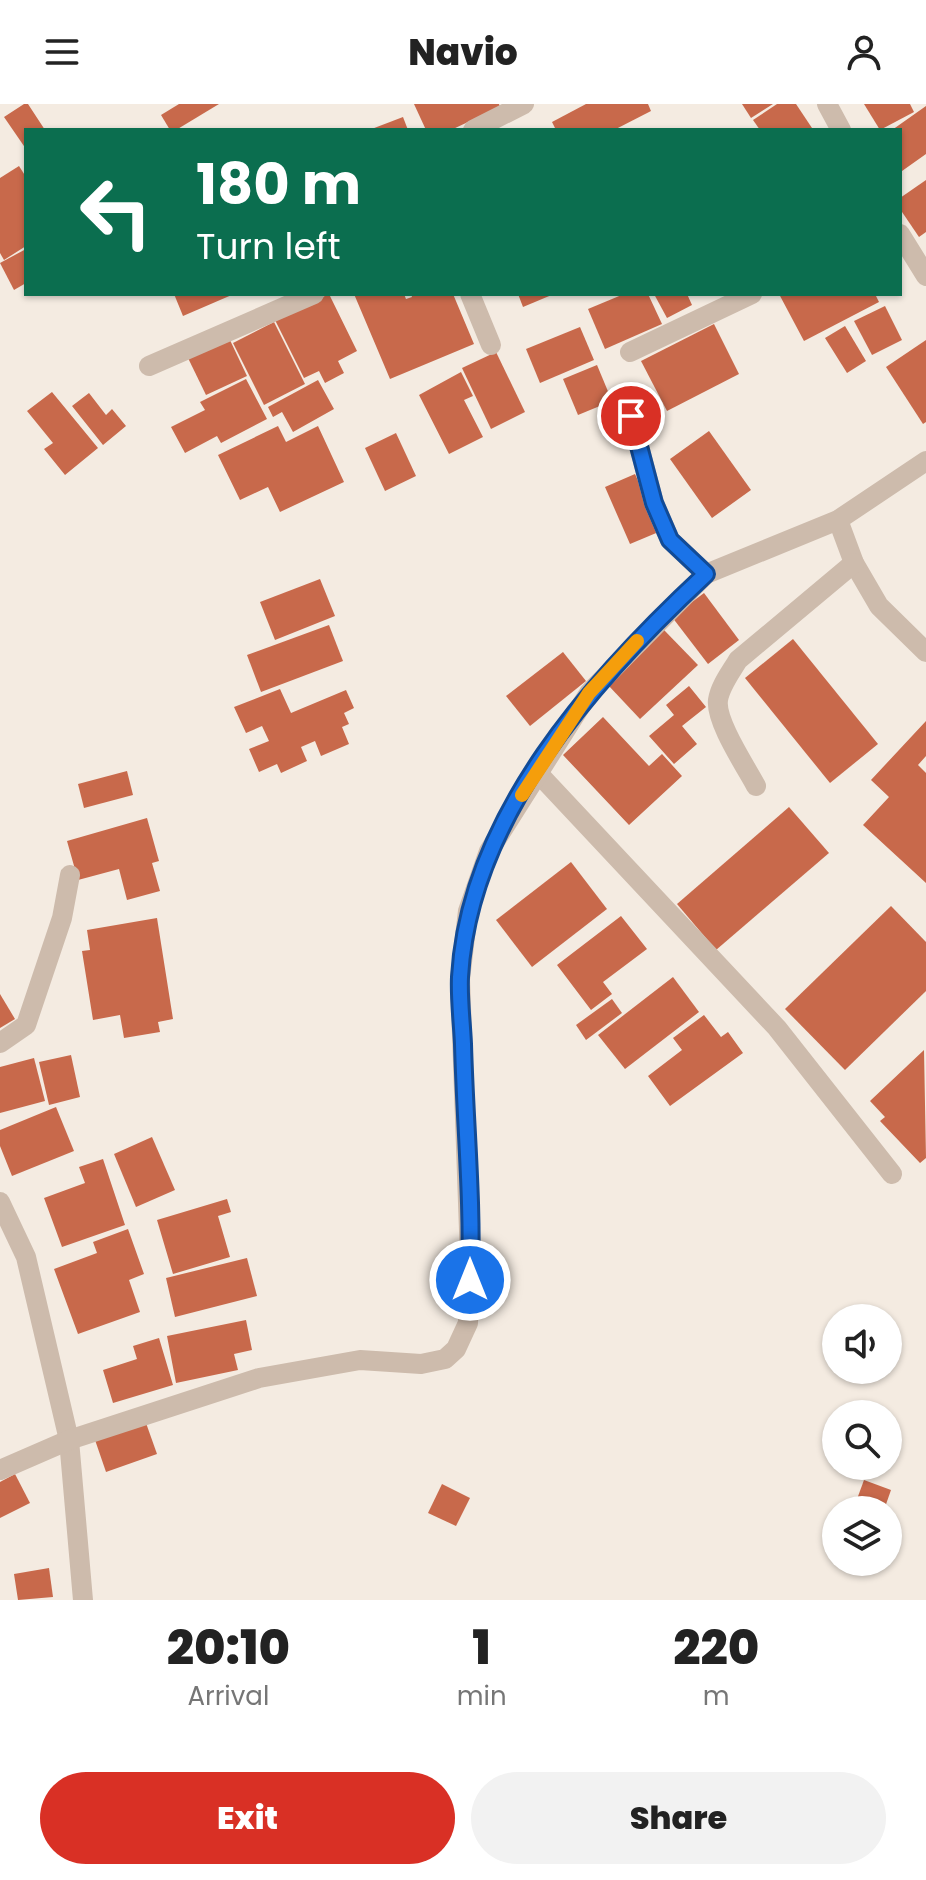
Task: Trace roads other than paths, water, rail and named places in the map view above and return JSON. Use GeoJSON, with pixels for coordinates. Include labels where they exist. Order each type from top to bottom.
{"type":"FeatureCollection","features":[{"type":"Feature","properties":{"kind":"street"},"geometry":{"type":"LineString","coordinates":[[477,128],[524,104]]}},
{"type":"Feature","properties":{"kind":"street"},"geometry":{"type":"LineString","coordinates":[[827,104],[840,128]]}},
{"type":"Feature","properties":{"kind":"street"},"geometry":{"type":"LineString","coordinates":[[902,237],[926,276]]}},
{"type":"Feature","properties":{"kind":"street"},"geometry":{"type":"LineString","coordinates":[[149,366],[309,296]]}},
{"type":"Feature","properties":{"kind":"street"},"geometry":{"type":"LineString","coordinates":[[471,296],[491,345]]}},
{"type":"Feature","properties":{"kind":"street"},"geometry":{"type":"LineString","coordinates":[[630,352],[748,296]]}},
{"type":"Feature","properties":{"kind":"street"},"geometry":{"type":"LineString","coordinates":[[631,416],[654,503],[670,540],[706,574]]}},
{"type":"Feature","properties":{"kind":"street"},"geometry":{"type":"LineString","coordinates":[[0,1470],[69,1440],[259,1378],[360,1360],[421,1364],[445,1359],[456,1349],[468,1323],[470,1259],[460,979],[468,911],[489,851],[536,771],[589,693],[655,622],[706,574],[838,520],[926,461]]}},
{"type":"Feature","properties":{"kind":"street"},"geometry":{"type":"LineString","coordinates":[[838,520],[854,563],[879,606],[926,652]]}},
{"type":"Feature","properties":{"kind":"street"},"geometry":{"type":"LineString","coordinates":[[756,786],[720,718],[718,700],[738,660],[854,563]]}},
{"type":"Feature","properties":{"kind":"street"},"geometry":{"type":"LineString","coordinates":[[536,771],[777,1028],[892,1174]]}},
{"type":"Feature","properties":{"kind":"street"},"geometry":{"type":"LineString","coordinates":[[0,1043],[26,1025],[62,918],[70,875]]}},
{"type":"Feature","properties":{"kind":"street"},"geometry":{"type":"LineString","coordinates":[[0,1202],[26,1257],[69,1440],[83,1600]]}}]}
